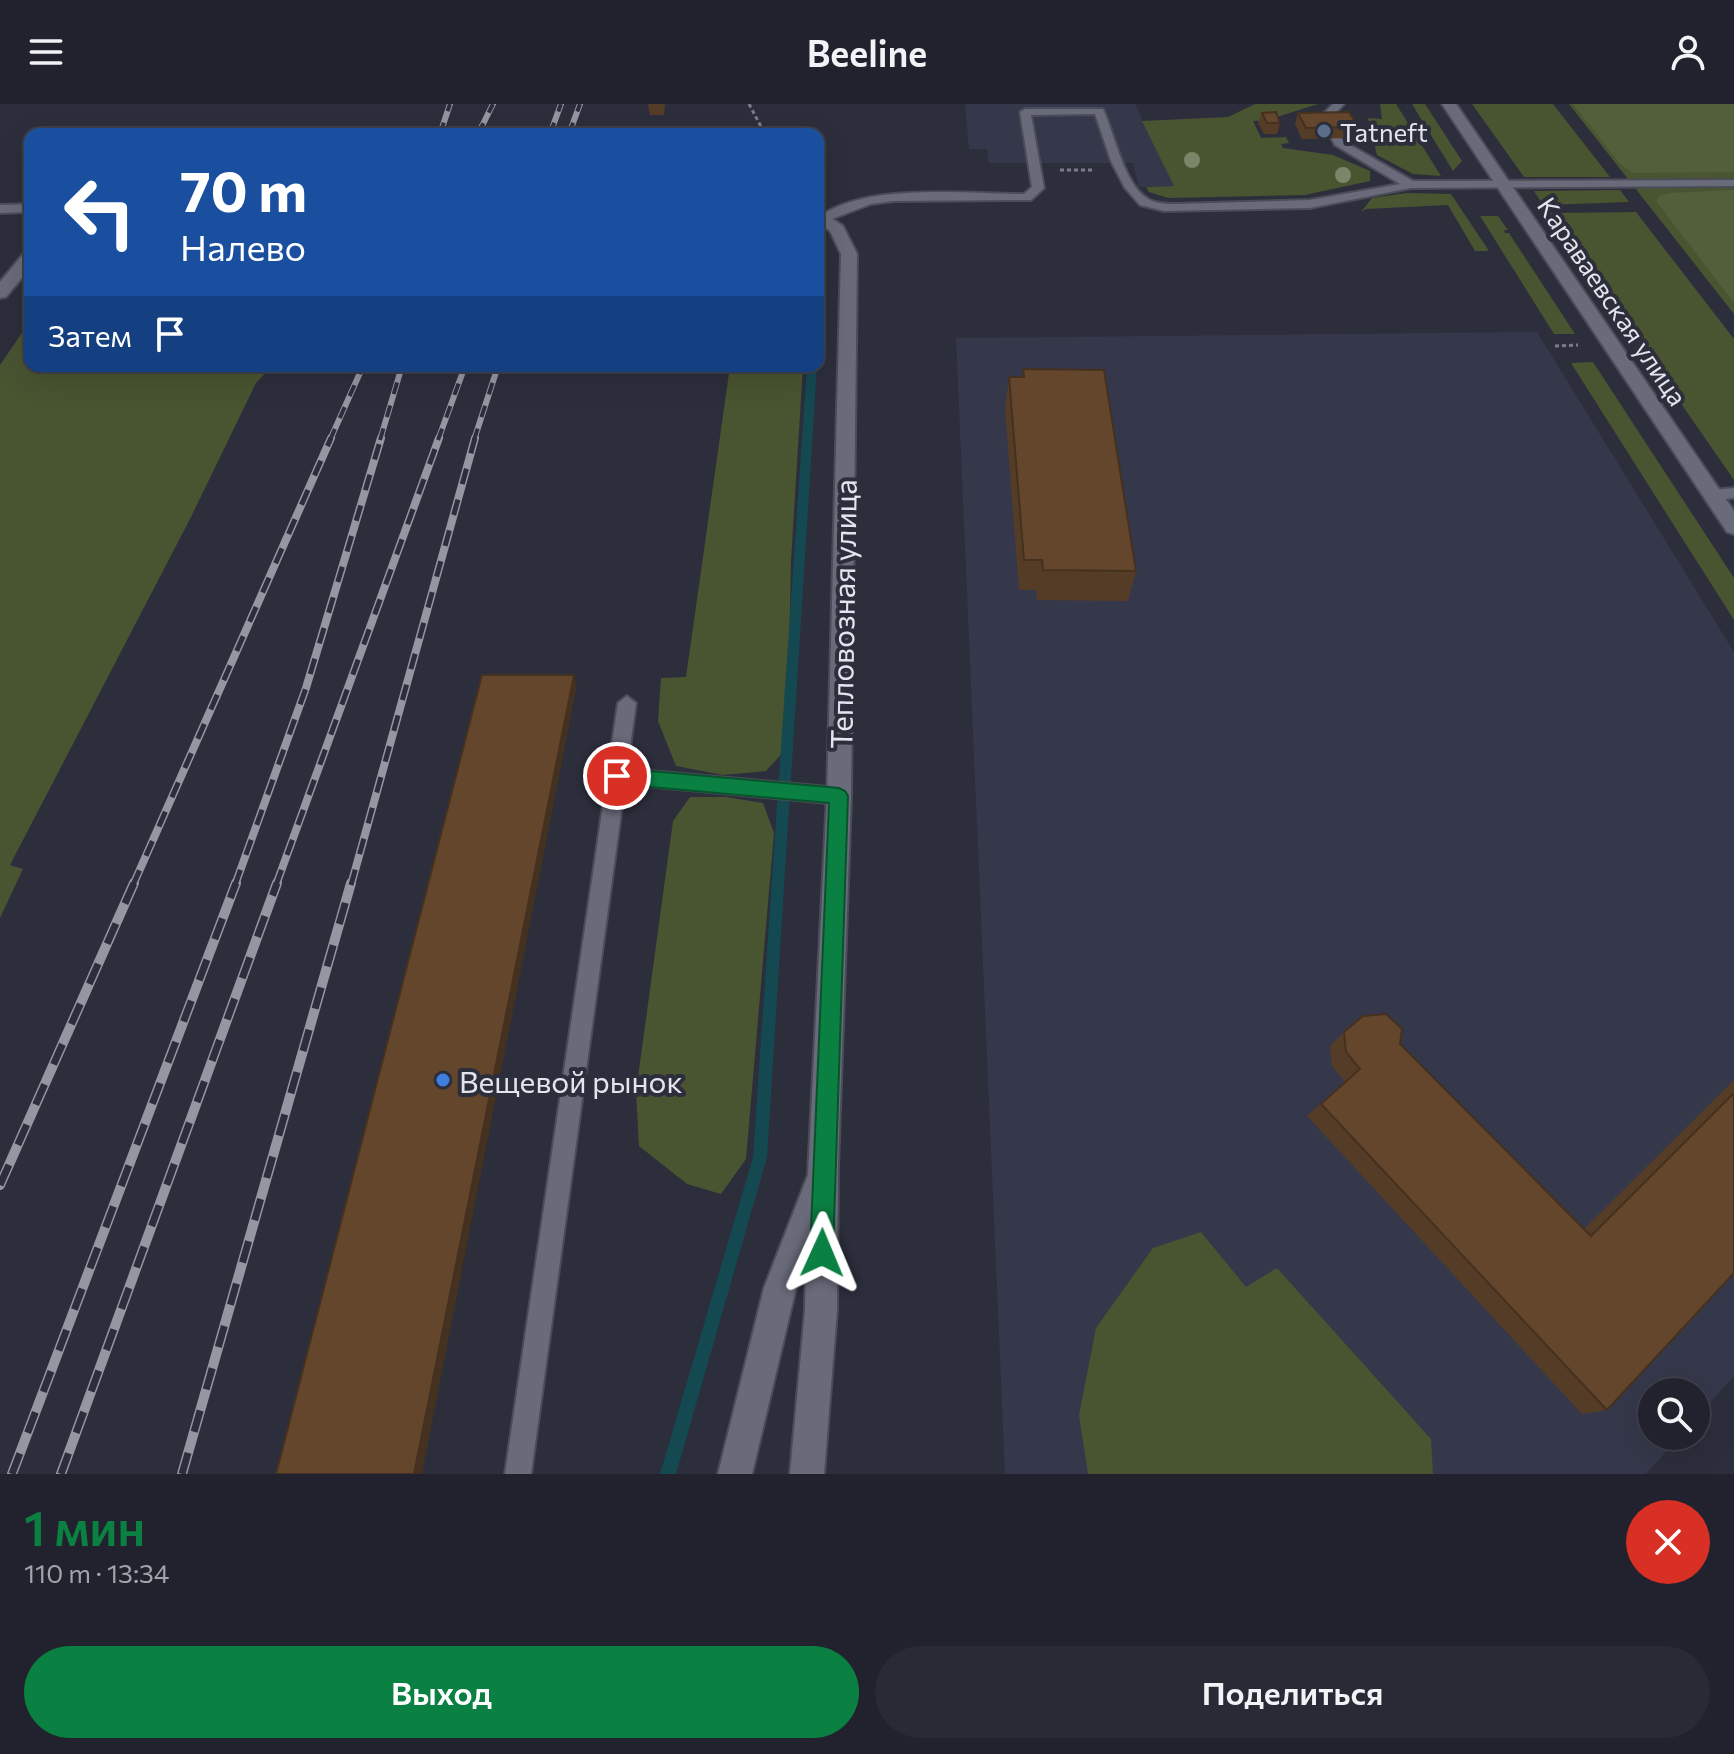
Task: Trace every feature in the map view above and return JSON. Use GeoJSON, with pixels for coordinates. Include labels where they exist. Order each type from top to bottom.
{"type":"FeatureCollection","features":[{"type":"Feature","properties":{"kind":"street","name":"Караваевская улица"},"geometry":{"type":"LineString","coordinates":[[1449,104],[1734,527]]}},
{"type":"Feature","properties":{"kind":"street","name":"Тепловозная улица"},"geometry":{"type":"LineString","coordinates":[[807,1474],[821,1310],[823,1166],[839,796],[849,254],[837,229],[824,218]]}},
{"type":"Feature","properties":{"kind":"street"},"geometry":{"type":"LineString","coordinates":[[0,293],[24,264]]}},
{"type":"Feature","properties":{"kind":"street","name":"Тепловозная улица"},"geometry":{"type":"LineString","coordinates":[[735,1474],[780,1288],[823,1166]]}},
{"type":"Feature","properties":{"kind":"lane"},"geometry":{"type":"LineString","coordinates":[[1339,104],[1325,117],[1339,143],[1411,185]]}},
{"type":"Feature","properties":{"kind":"lane"},"geometry":{"type":"LineString","coordinates":[[824,215],[894,197],[1027,198],[1038,188],[1025,112],[1099,111],[1130,187],[1142,200],[1154,206],[1295,204],[1349,198],[1375,189],[1411,185],[1734,183]]}},
{"type":"Feature","properties":{"kind":"lane"},"geometry":{"type":"LineString","coordinates":[[1349,198],[1355,212]]}},
{"type":"Feature","properties":{"kind":"lane"},"geometry":{"type":"LineString","coordinates":[[0,209],[24,208]]}},
{"type":"Feature","properties":{"kind":"lane"},"geometry":{"type":"LineString","coordinates":[[1712,495],[1734,493]]}},
{"type":"Feature","properties":{"kind":"lane"},"geometry":{"type":"LineString","coordinates":[[518,1474],[627,703]]}},
{"type":"Feature","properties":{"kind":"lane"},"geometry":{"type":"LineString","coordinates":[[617,776],[839,796]]}},
{"type":"Feature","properties":{"kind":"path"},"geometry":{"type":"LineString","coordinates":[[749,104],[762,128]]}},
{"type":"Feature","properties":{"kind":"path"},"geometry":{"type":"LineString","coordinates":[[1035,170],[1123,169]]}},
{"type":"Feature","properties":{"kind":"shaded area"},"geometry":{"type":"Polygon","coordinates":[[[965,104],[1135,104],[1174,186],[1139,187],[1133,163],[989,163],[987,149],[969,149],[965,104]]]}},
{"type":"Feature","properties":{"kind":"shaded area"},"geometry":{"type":"Polygon","coordinates":[[[1537,332],[1734,652],[1734,1376],[1710,1403],[1710,1378],[1638,1378],[1638,1450],[1667,1450],[1646,1474],[1005,1474],[956,338],[1537,332]]]}},
{"type":"Feature","properties":{"kind":"green space"},"geometry":{"type":"Polygon","coordinates":[[[1255,104],[1318,104],[1277,117],[1277,120],[1253,121],[1261,138],[1286,137],[1289,143],[1281,144],[1283,148],[1333,155],[1370,171],[1370,181],[1305,195],[1168,198],[1149,192],[1146,187],[1174,186],[1142,121],[1228,117],[1255,104]]]}},
{"type":"Feature","properties":{"kind":"green space"},"geometry":{"type":"Polygon","coordinates":[[[1380,104],[1396,104],[1441,176],[1413,174],[1377,155],[1368,118],[1382,119],[1380,104]]]}},
{"type":"Feature","properties":{"kind":"green space"},"geometry":{"type":"Polygon","coordinates":[[[1412,104],[1425,104],[1462,161],[1453,171],[1412,104]]]}},
{"type":"Feature","properties":{"kind":"green space"},"geometry":{"type":"Polygon","coordinates":[[[1472,104],[1553,104],[1610,177],[1524,177],[1472,104]]]}},
{"type":"Feature","properties":{"kind":"green space"},"geometry":{"type":"Polygon","coordinates":[[[1569,104],[1734,104],[1734,314],[1569,104]]]}},
{"type":"Feature","properties":{"kind":"green space"},"geometry":{"type":"Polygon","coordinates":[[[1573,104],[1734,104],[1734,172],[1633,173],[1620,164],[1573,104]]]}},
{"type":"Feature","properties":{"kind":"green space"},"geometry":{"type":"Polygon","coordinates":[[[1620,190],[1629,202],[1543,205],[1534,191],[1620,190]]]}},
{"type":"Feature","properties":{"kind":"green space"},"geometry":{"type":"Polygon","coordinates":[[[1734,190],[1734,303],[1656,201],[1669,193],[1734,190]]]}},
{"type":"Feature","properties":{"kind":"green space"},"geometry":{"type":"Polygon","coordinates":[[[1407,193],[1451,194],[1489,251],[1475,251],[1448,205],[1366,209],[1361,212],[1372,198],[1407,193]]]}},
{"type":"Feature","properties":{"kind":"green space"},"geometry":{"type":"Polygon","coordinates":[[[1636,212],[1734,339],[1734,480],[1549,213],[1636,212]]]}},
{"type":"Feature","properties":{"kind":"green space"},"geometry":{"type":"Polygon","coordinates":[[[1480,216],[1498,216],[1508,230],[1504,230],[1505,233],[1509,233],[1575,334],[1554,334],[1480,216]]]}},
{"type":"Feature","properties":{"kind":"green space"},"geometry":{"type":"Polygon","coordinates":[[[24,330],[24,372],[266,372],[256,383],[190,519],[10,865],[23,869],[0,918],[0,365],[24,330]]]}},
{"type":"Feature","properties":{"kind":"green space"},"geometry":{"type":"Polygon","coordinates":[[[1593,362],[1734,578],[1734,620],[1571,363],[1593,362]]]}},
{"type":"Feature","properties":{"kind":"green space"},"geometry":{"type":"Polygon","coordinates":[[[729,372],[803,372],[791,561],[787,748],[766,771],[723,775],[676,766],[658,721],[661,678],[686,677],[729,372]]]}},
{"type":"Feature","properties":{"kind":"green space"},"geometry":{"type":"Polygon","coordinates":[[[690,797],[726,797],[763,803],[774,833],[746,1159],[721,1194],[687,1184],[639,1146],[636,1092],[673,821],[690,797]]]}},
{"type":"Feature","properties":{"kind":"green space"},"geometry":{"type":"Polygon","coordinates":[[[1201,1232],[1246,1287],[1277,1268],[1431,1439],[1433,1474],[1088,1474],[1079,1415],[1096,1328],[1153,1248],[1201,1232]]]}},
{"type":"Feature","properties":{"kind":"building"},"geometry":{"type":"Polygon","coordinates":[[[1276,112],[1280,123],[1267,123],[1262,113],[1276,112]]]}},
{"type":"Feature","properties":{"kind":"building"},"geometry":{"type":"Polygon","coordinates":[[[1349,112],[1358,127],[1306,128],[1298,113],[1349,112]]]}},
{"type":"Feature","properties":{"kind":"building"},"geometry":{"type":"Polygon","coordinates":[[[1023,369],[1104,370],[1136,571],[1043,570],[1042,560],[1024,560],[1009,377],[1024,377],[1023,369]]]}},
{"type":"Feature","properties":{"kind":"building","name":"Вещевой рынок"},"geometry":{"type":"Polygon","coordinates":[[[482,675],[574,675],[414,1474],[276,1474],[482,675]]]}},
{"type":"Feature","properties":{"kind":"building"},"geometry":{"type":"Polygon","coordinates":[[[1386,1014],[1402,1029],[1400,1044],[1591,1236],[1734,1093],[1734,1273],[1607,1410],[1321,1104],[1360,1069],[1346,1052],[1344,1032],[1363,1016],[1386,1014]]]}},
{"type":"Feature","properties":{"kind":"waterway"},"geometry":{"type":"LineString","coordinates":[[668,1474],[760,1157],[812,372]]}},
{"type":"Feature","properties":{"kind":"railway"},"geometry":{"type":"LineString","coordinates":[[442,128],[450,104]]}},
{"type":"Feature","properties":{"kind":"railway"},"geometry":{"type":"LineString","coordinates":[[481,128],[493,104]]}},
{"type":"Feature","properties":{"kind":"railway"},"geometry":{"type":"LineString","coordinates":[[552,128],[561,104]]}},
{"type":"Feature","properties":{"kind":"railway"},"geometry":{"type":"LineString","coordinates":[[571,128],[580,104]]}},
{"type":"Feature","properties":{"kind":"railway"},"geometry":{"type":"LineString","coordinates":[[330,440],[360,372]]}},
{"type":"Feature","properties":{"kind":"railway"},"geometry":{"type":"LineString","coordinates":[[380,440],[400,372]]}},
{"type":"Feature","properties":{"kind":"railway"},"geometry":{"type":"LineString","coordinates":[[438,440],[463,372]]}},
{"type":"Feature","properties":{"kind":"railway"},"geometry":{"type":"LineString","coordinates":[[474,440],[496,372]]}},
{"type":"Feature","properties":{"kind":"railway"},"geometry":{"type":"LineString","coordinates":[[133,885],[331,438]]}},
{"type":"Feature","properties":{"kind":"railway"},"geometry":{"type":"LineString","coordinates":[[235,885],[306,688],[381,438]]}},
{"type":"Feature","properties":{"kind":"railway"},"geometry":{"type":"LineString","coordinates":[[276,885],[439,438]]}},
{"type":"Feature","properties":{"kind":"railway"},"geometry":{"type":"LineString","coordinates":[[351,885],[475,438]]}},
{"type":"Feature","properties":{"kind":"railway"},"geometry":{"type":"LineString","coordinates":[[0,1185],[134,883]]}},
{"type":"Feature","properties":{"kind":"railway"},"geometry":{"type":"LineString","coordinates":[[12,1474],[236,883]]}},
{"type":"Feature","properties":{"kind":"railway"},"geometry":{"type":"LineString","coordinates":[[61,1474],[277,883]]}},
{"type":"Feature","properties":{"kind":"railway"},"geometry":{"type":"LineString","coordinates":[[182,1474],[351,883]]}},
{"type":"Feature","properties":{"kind":"place","name":"Tatneft"},"geometry":{"type":"Point","coordinates":[1324,131]}},
{"type":"Feature","properties":{"kind":"place","name":"Вещевой рынок"},"geometry":{"type":"Point","coordinates":[443,1080]}},
{"type":"Feature","properties":{"kind":"route"},"geometry":{"type":"LineString","coordinates":[[617,776],[839,796],[822,1253]]}}]}
